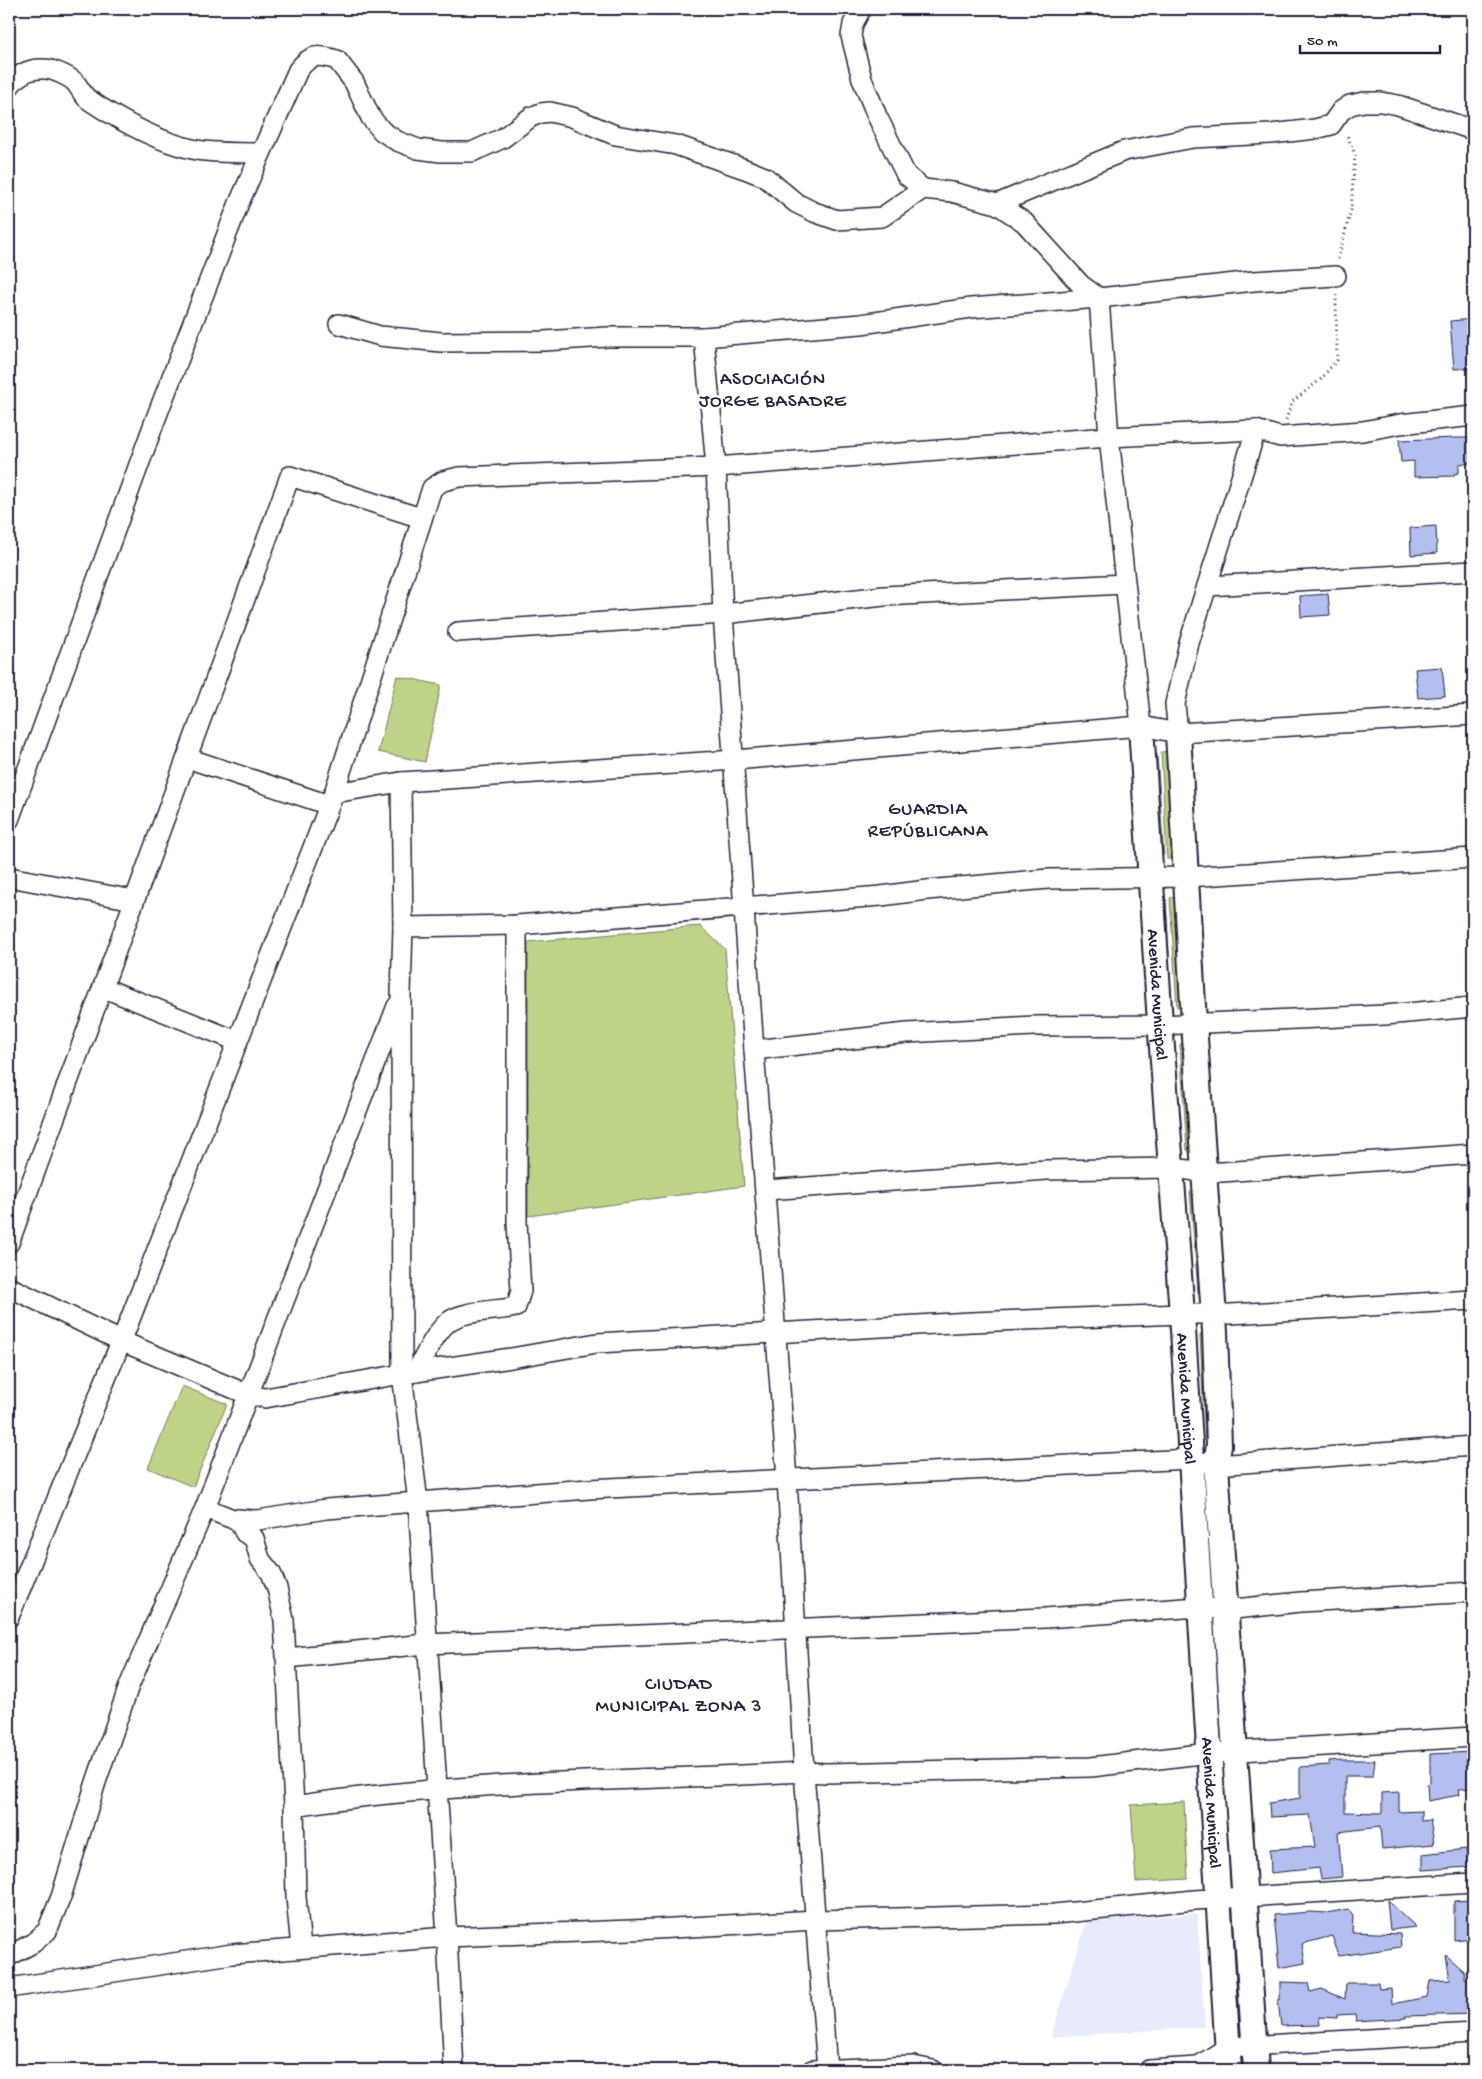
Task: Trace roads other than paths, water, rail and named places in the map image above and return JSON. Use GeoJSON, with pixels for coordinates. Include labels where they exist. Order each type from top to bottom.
{"type":"FeatureCollection","features":[{"type":"Feature","properties":{"kind":"street"},"geometry":{"type":"LineString","coordinates":[[861,9],[853,24],[850,36],[862,79],[877,116],[906,175],[923,189],[952,192],[997,204],[1024,222],[1081,286],[1098,298]]}},
{"type":"Feature","properties":{"kind":"street"},"geometry":{"type":"LineString","coordinates":[[9,820],[156,418],[260,152],[298,70],[306,60],[315,56],[337,60],[347,71],[371,118],[382,130],[397,141],[418,149],[441,152],[472,152],[503,138],[531,117],[550,112],[572,117],[615,135],[676,145],[745,169],[765,177],[796,203],[837,220],[882,217],[923,189]]}},
{"type":"Feature","properties":{"kind":"street"},"geometry":{"type":"LineString","coordinates":[[9,87],[16,77],[28,71],[44,68],[74,81],[87,99],[135,127],[177,145],[200,150],[260,152]]}},
{"type":"Feature","properties":{"kind":"street"},"geometry":{"type":"LineString","coordinates":[[997,204],[1124,151],[1193,138],[1271,134],[1315,129],[1331,125],[1340,112],[1350,105],[1364,102],[1398,105],[1473,130]]}},
{"type":"Feature","properties":{"kind":"street"},"geometry":{"type":"LineString","coordinates":[[339,324],[380,336],[441,342],[544,341],[607,337],[704,337],[861,324],[971,308],[1098,298],[1254,281],[1336,276]]}},
{"type":"Feature","properties":{"kind":"street"},"geometry":{"type":"LineString","coordinates":[[1098,298],[1109,437],[1141,726]]}},
{"type":"Feature","properties":{"kind":"street"},"geometry":{"type":"LineString","coordinates":[[704,337],[716,468],[724,614],[754,1050],[787,1479],[804,1772],[816,1920],[822,2070],[913,2066],[933,2070]]}},
{"type":"Feature","properties":{"kind":"street"},"geometry":{"type":"LineString","coordinates":[[9,1617],[122,1341],[331,799],[432,488],[443,481],[459,477],[716,468],[1109,437],[1256,430],[1280,437],[1344,433],[1473,416]]}},
{"type":"Feature","properties":{"kind":"street"},"geometry":{"type":"LineString","coordinates":[[1178,733],[1175,704],[1189,643],[1256,430]]}},
{"type":"Feature","properties":{"kind":"street"},"geometry":{"type":"LineString","coordinates":[[9,1243],[290,476],[421,518]]}},
{"type":"Feature","properties":{"kind":"street"},"geometry":{"type":"LineString","coordinates":[[1207,586],[1473,572]]}},
{"type":"Feature","properties":{"kind":"street"},"geometry":{"type":"LineString","coordinates":[[458,632],[724,614],[884,596],[1125,584]]}},
{"type":"Feature","properties":{"kind":"street"},"geometry":{"type":"LineString","coordinates":[[187,758],[331,799],[400,782],[735,760],[1141,726],[1178,733],[1473,714]]}},
{"type":"Feature","properties":{"kind":"street","name":"Avenida Municipal"},"geometry":{"type":"LineString","coordinates":[[1141,726],[1160,1024],[1182,1314],[1229,2070]]}},
{"type":"Feature","properties":{"kind":"street","name":"Avenida Municipal"},"geometry":{"type":"LineString","coordinates":[[1178,733],[1194,1023],[1214,1313],[1218,1445],[1216,1465],[1256,2070]]}},
{"type":"Feature","properties":{"kind":"street"},"geometry":{"type":"LineString","coordinates":[[400,782],[403,928],[401,993],[409,1372],[447,1936],[454,2070]]}},
{"type":"Feature","properties":{"kind":"street"},"geometry":{"type":"LineString","coordinates":[[403,928],[517,925],[882,896],[1048,879],[1187,877],[1473,858]]}},
{"type":"Feature","properties":{"kind":"street"},"geometry":{"type":"LineString","coordinates":[[9,877],[134,900]]}},
{"type":"Feature","properties":{"kind":"street"},"geometry":{"type":"LineString","coordinates":[[409,1372],[448,1322],[464,1314],[516,1307],[521,1291],[517,1222],[517,925]]}},
{"type":"Feature","properties":{"kind":"street"},"geometry":{"type":"LineString","coordinates":[[104,988],[237,1041]]}},
{"type":"Feature","properties":{"kind":"street"},"geometry":{"type":"LineString","coordinates":[[9,1956],[33,1943],[47,1931],[61,1897],[96,1782],[129,1686],[206,1508],[401,993]]}},
{"type":"Feature","properties":{"kind":"street"},"geometry":{"type":"LineString","coordinates":[[754,1050],[833,1040],[916,1033],[1034,1026],[1194,1023],[1385,1015],[1473,1007]]}},
{"type":"Feature","properties":{"kind":"street"},"geometry":{"type":"LineString","coordinates":[[766,1190],[1046,1170],[1172,1168],[1204,1172],[1473,1154]]}},
{"type":"Feature","properties":{"kind":"street"},"geometry":{"type":"LineString","coordinates":[[9,1287],[122,1341],[250,1395],[265,1398],[409,1372],[511,1358],[597,1343],[775,1332],[1182,1314],[1231,1314],[1473,1300]]}},
{"type":"Feature","properties":{"kind":"street"},"geometry":{"type":"LineString","coordinates":[[206,1508],[238,1519],[258,1520],[326,1509],[589,1489],[1190,1459],[1216,1465],[1473,1446]]}},
{"type":"Feature","properties":{"kind":"street"},"geometry":{"type":"LineString","coordinates":[[238,1519],[245,1533],[254,1538],[260,1559],[271,1573],[277,1588],[284,1620],[294,1806],[296,1897],[301,1948]]}},
{"type":"Feature","properties":{"kind":"street"},"geometry":{"type":"LineString","coordinates":[[287,1658],[426,1644],[1045,1618],[1199,1607],[1225,1610],[1301,1602],[1473,1592]]}},
{"type":"Feature","properties":{"kind":"street"},"geometry":{"type":"LineString","coordinates":[[294,1806],[363,1795],[436,1789],[804,1772],[1091,1767],[1209,1753],[1473,1737]]}},
{"type":"Feature","properties":{"kind":"street"},"geometry":{"type":"LineString","coordinates":[[9,1988],[232,1954],[447,1936],[656,1929],[816,1920],[1054,1914],[1295,1893],[1473,1883]]}},
{"type":"Feature","properties":{"kind":"street"},"geometry":{"type":"LineString","coordinates":[[1149,2070],[1200,2068],[1228,2047],[1473,2033]]}},
{"type":"Feature","properties":{"kind":"district","name":"ASOCIACIÓN JORGE BASADRE"},"geometry":{"type":"Point","coordinates":[773,388]}},
{"type":"Feature","properties":{"kind":"district","name":"GUARDIA REPÚBLICANA"},"geometry":{"type":"Point","coordinates":[928,818]}},
{"type":"Feature","properties":{"kind":"district","name":"CIUDAD MUNICIPAL ZONA 3"},"geometry":{"type":"Point","coordinates":[679,1693]}}]}
